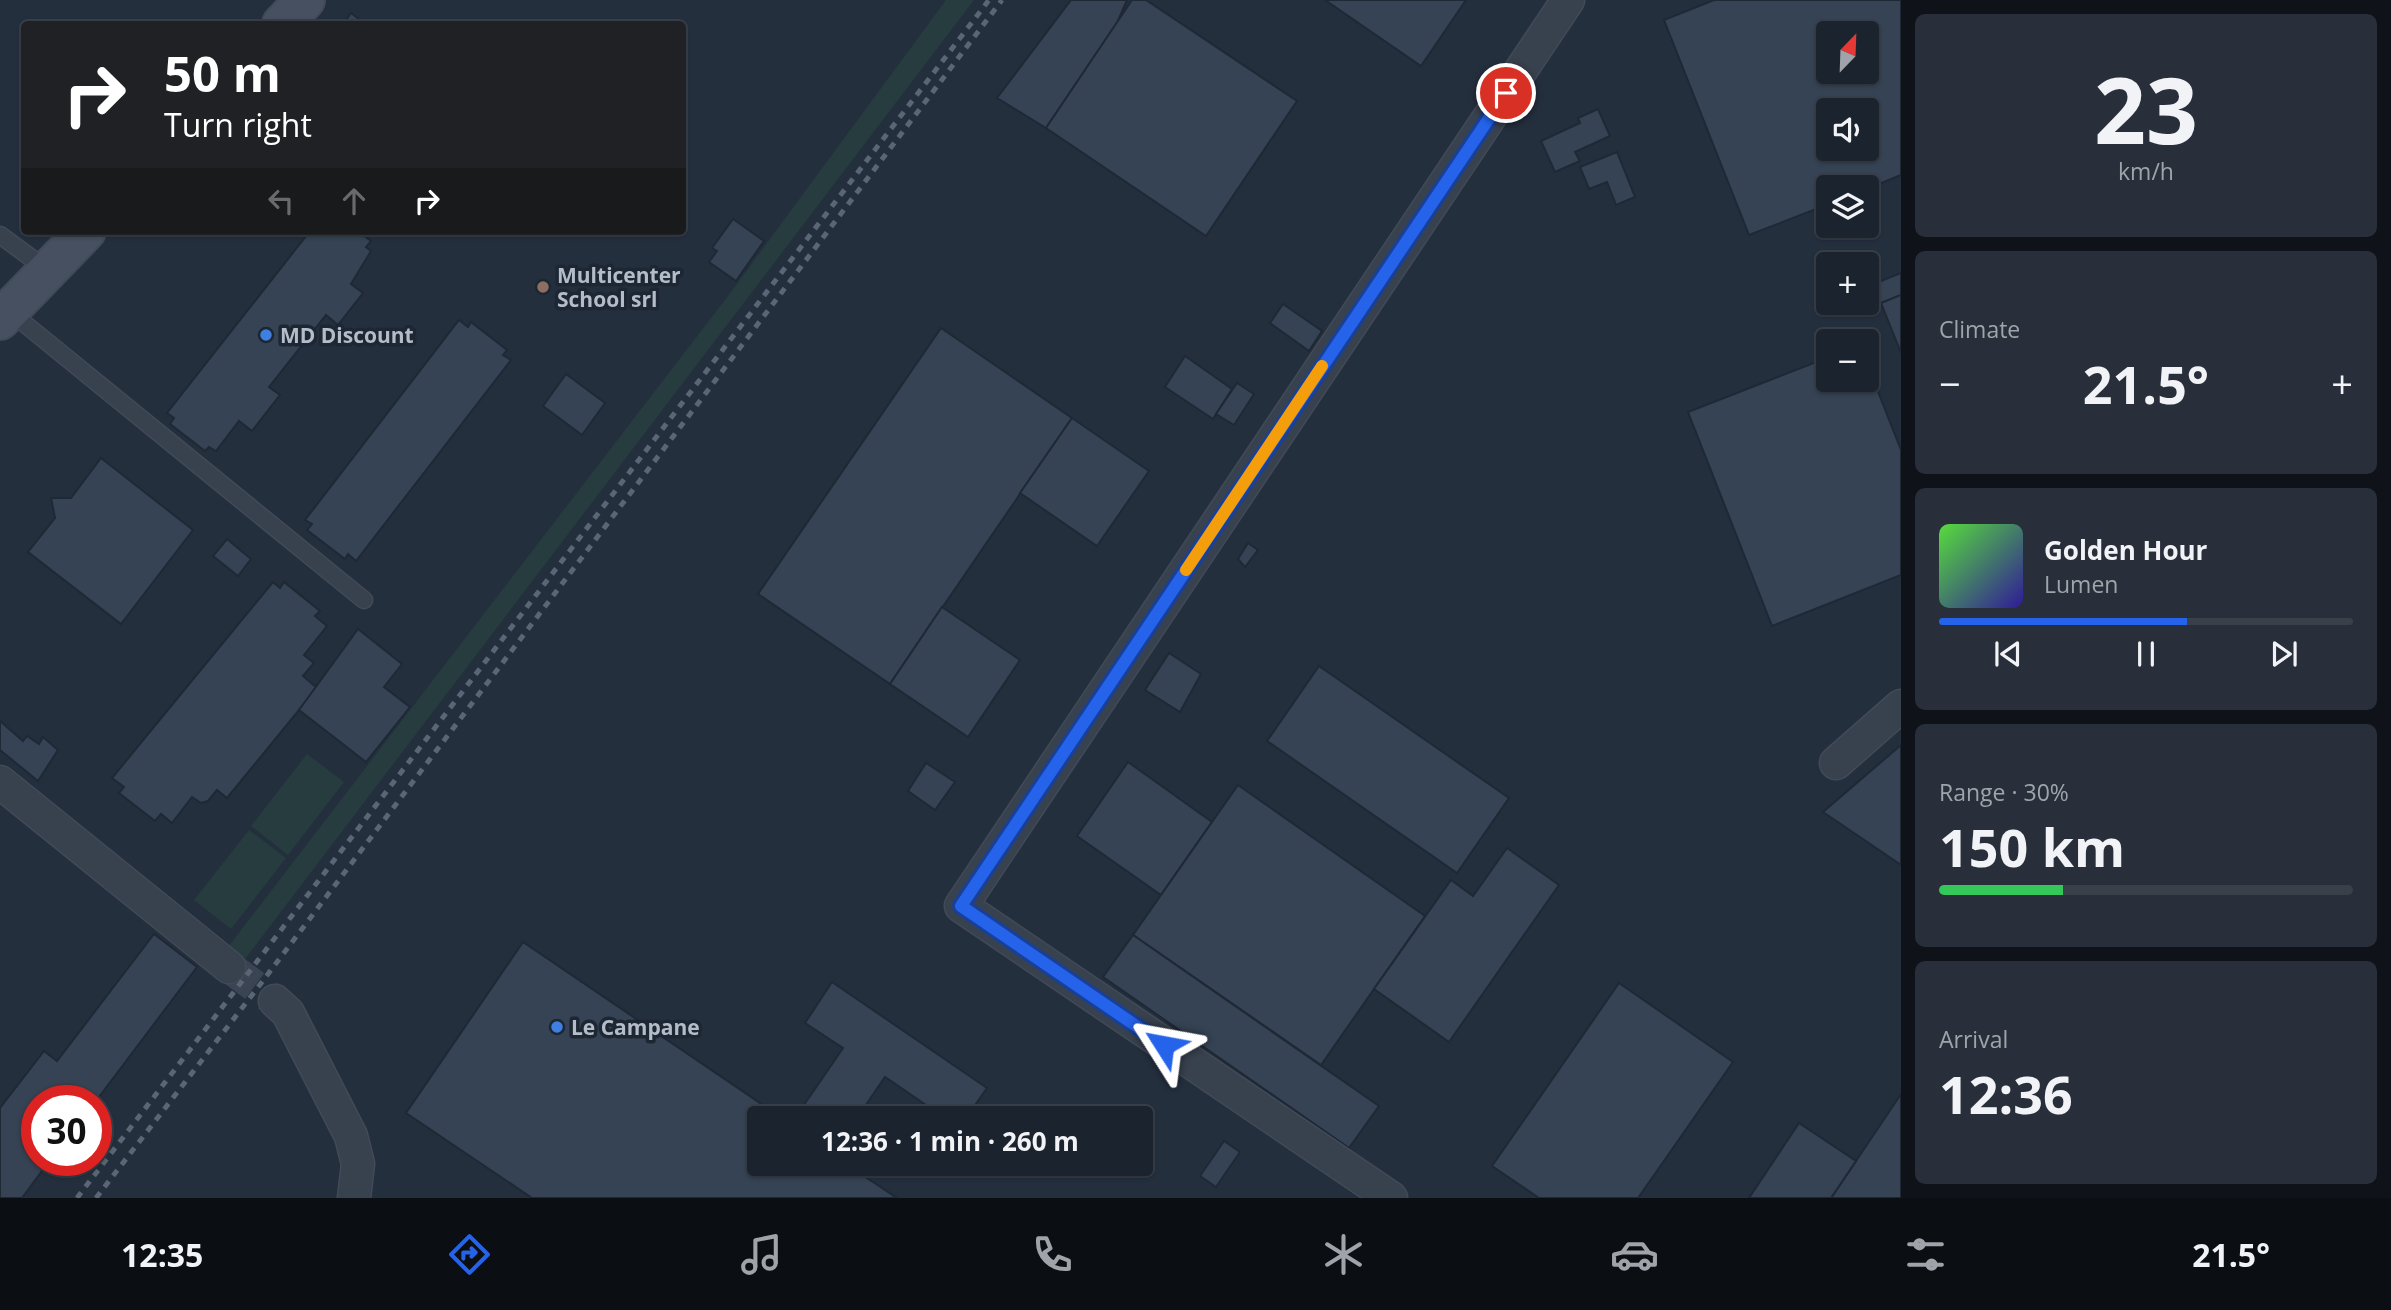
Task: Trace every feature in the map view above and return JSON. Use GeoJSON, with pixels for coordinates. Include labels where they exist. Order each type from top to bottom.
{"type":"FeatureCollection","features":[{"type":"Feature","properties":{"kind":"street"},"geometry":{"type":"LineString","coordinates":[[285,21],[305,0]]}},
{"type":"Feature","properties":{"kind":"street"},"geometry":{"type":"LineString","coordinates":[[1391,1198],[961,906],[1568,0]]}},
{"type":"Feature","properties":{"kind":"street"},"geometry":{"type":"LineString","coordinates":[[4,316],[82,235]]}},
{"type":"Feature","properties":{"kind":"street"},"geometry":{"type":"LineString","coordinates":[[1836,763],[1901,706]]}},
{"type":"Feature","properties":{"kind":"street"},"geometry":{"type":"LineString","coordinates":[[0,782],[229,967]]}},
{"type":"Feature","properties":{"kind":"street"},"geometry":{"type":"LineString","coordinates":[[275,1001],[288,1013],[351,1136],[358,1164],[354,1198]]}},
{"type":"Feature","properties":{"kind":"lane"},"geometry":{"type":"LineString","coordinates":[[0,235],[48,271]]}},
{"type":"Feature","properties":{"kind":"lane"},"geometry":{"type":"LineString","coordinates":[[4,316],[364,600]]}},
{"type":"Feature","properties":{"kind":"green space"},"geometry":{"type":"Polygon","coordinates":[[[946,0],[974,0],[245,959],[228,947],[728,296],[946,0]]]}},
{"type":"Feature","properties":{"kind":"green space"},"geometry":{"type":"Polygon","coordinates":[[[307,754],[344,782],[288,855],[251,826],[307,754]]]}},
{"type":"Feature","properties":{"kind":"green space"},"geometry":{"type":"Polygon","coordinates":[[[249,830],[286,858],[231,929],[194,900],[249,830]]]}},
{"type":"Feature","properties":{"kind":"building"},"geometry":{"type":"Polygon","coordinates":[[[1071,0],[1127,0],[1117,23],[1046,128],[997,98],[1071,0]]]}},
{"type":"Feature","properties":{"kind":"building"},"geometry":{"type":"Polygon","coordinates":[[[1132,0],[1146,0],[1297,101],[1206,236],[1046,128],[1132,0]]]}},
{"type":"Feature","properties":{"kind":"building"},"geometry":{"type":"Polygon","coordinates":[[[1325,0],[1466,0],[1421,66],[1325,0]]]}},
{"type":"Feature","properties":{"kind":"building"},"geometry":{"type":"Polygon","coordinates":[[[1714,0],[1901,0],[1901,175],[1879,184],[1879,175],[1816,175],[1816,209],[1749,235],[1664,20],[1714,0]]]}},
{"type":"Feature","properties":{"kind":"building"},"geometry":{"type":"Polygon","coordinates":[[[351,13],[361,21],[345,21],[351,13]]]}},
{"type":"Feature","properties":{"kind":"building"},"geometry":{"type":"Polygon","coordinates":[[[1598,109],[1610,136],[1575,152],[1580,161],[1555,172],[1541,141],[1580,123],[1578,118],[1598,109]]]}},
{"type":"Feature","properties":{"kind":"building"},"geometry":{"type":"Polygon","coordinates":[[[1617,152],[1635,197],[1616,205],[1607,182],[1589,189],[1580,167],[1617,152]]]}},
{"type":"Feature","properties":{"kind":"building"},"geometry":{"type":"Polygon","coordinates":[[[733,219],[764,241],[736,281],[709,262],[717,251],[712,248],[733,219]]]}},
{"type":"Feature","properties":{"kind":"building"},"geometry":{"type":"Polygon","coordinates":[[[307,235],[363,235],[371,241],[366,247],[371,251],[351,284],[363,293],[338,325],[326,315],[269,387],[280,395],[252,431],[239,421],[216,451],[209,447],[205,451],[170,424],[174,418],[167,413],[307,235]]]}},
{"type":"Feature","properties":{"kind":"building"},"geometry":{"type":"Polygon","coordinates":[[[1901,273],[1901,295],[1881,303],[1879,282],[1901,273]]]}},
{"type":"Feature","properties":{"kind":"building"},"geometry":{"type":"Polygon","coordinates":[[[1901,295],[1901,353],[1881,303],[1901,295]]]}},
{"type":"Feature","properties":{"kind":"building"},"geometry":{"type":"Polygon","coordinates":[[[1283,304],[1322,331],[1309,351],[1270,323],[1283,304]]]}},
{"type":"Feature","properties":{"kind":"building"},"geometry":{"type":"Polygon","coordinates":[[[459,320],[468,327],[471,322],[507,350],[503,355],[511,360],[356,561],[348,554],[345,559],[307,530],[312,524],[305,520],[459,320]]]}},
{"type":"Feature","properties":{"kind":"building"},"geometry":{"type":"Polygon","coordinates":[[[941,328],[1072,418],[890,684],[758,594],[941,328]]]}},
{"type":"Feature","properties":{"kind":"building"},"geometry":{"type":"Polygon","coordinates":[[[1185,356],[1232,389],[1213,419],[1165,387],[1185,356]]]}},
{"type":"Feature","properties":{"kind":"building"},"geometry":{"type":"Polygon","coordinates":[[[1816,362],[1816,392],[1878,392],[1901,450],[1901,575],[1772,626],[1688,412],[1816,362]]]}},
{"type":"Feature","properties":{"kind":"building"},"geometry":{"type":"Polygon","coordinates":[[[566,374],[605,403],[582,435],[543,406],[566,374]]]}},
{"type":"Feature","properties":{"kind":"building"},"geometry":{"type":"Polygon","coordinates":[[[1237,383],[1254,394],[1234,425],[1216,414],[1237,383]]]}},
{"type":"Feature","properties":{"kind":"building"},"geometry":{"type":"Polygon","coordinates":[[[1072,418],[1149,471],[1097,546],[1020,493],[1072,418]]]}},
{"type":"Feature","properties":{"kind":"building"},"geometry":{"type":"Polygon","coordinates":[[[101,458],[193,530],[121,624],[28,552],[55,518],[51,498],[71,498],[101,458]]]}},
{"type":"Feature","properties":{"kind":"building"},"geometry":{"type":"Polygon","coordinates":[[[227,539],[251,559],[238,576],[213,556],[227,539]]]}},
{"type":"Feature","properties":{"kind":"building"},"geometry":{"type":"Polygon","coordinates":[[[1248,543],[1258,550],[1245,567],[1238,559],[1248,543]]]}},
{"type":"Feature","properties":{"kind":"building"},"geometry":{"type":"Polygon","coordinates":[[[273,582],[280,588],[284,582],[320,611],[315,616],[327,626],[304,655],[314,663],[303,676],[317,688],[227,798],[217,790],[208,801],[201,803],[192,797],[172,823],[161,814],[155,821],[119,793],[124,787],[112,778],[273,582]]]}},
{"type":"Feature","properties":{"kind":"building"},"geometry":{"type":"Polygon","coordinates":[[[942,607],[1020,660],[968,737],[890,684],[942,607]]]}},
{"type":"Feature","properties":{"kind":"building"},"geometry":{"type":"Polygon","coordinates":[[[358,629],[402,664],[384,687],[410,707],[366,762],[299,710],[358,629]]]}},
{"type":"Feature","properties":{"kind":"building"},"geometry":{"type":"Polygon","coordinates":[[[1169,653],[1201,674],[1180,712],[1145,690],[1169,653]]]}},
{"type":"Feature","properties":{"kind":"building"},"geometry":{"type":"Polygon","coordinates":[[[1319,666],[1509,798],[1457,873],[1267,741],[1319,666]]]}},
{"type":"Feature","properties":{"kind":"building"},"geometry":{"type":"Polygon","coordinates":[[[0,721],[23,741],[27,736],[39,744],[43,737],[58,750],[38,781],[0,750],[0,721]]]}},
{"type":"Feature","properties":{"kind":"building"},"geometry":{"type":"Polygon","coordinates":[[[1901,745],[1901,865],[1823,812],[1901,745]]]}},
{"type":"Feature","properties":{"kind":"building"},"geometry":{"type":"Polygon","coordinates":[[[1128,762],[1212,822],[1161,895],[1077,836],[1128,762]]]}},
{"type":"Feature","properties":{"kind":"building"},"geometry":{"type":"Polygon","coordinates":[[[926,763],[955,782],[935,810],[908,791],[926,763]]]}},
{"type":"Feature","properties":{"kind":"building"},"geometry":{"type":"Polygon","coordinates":[[[1238,785],[1425,916],[1321,1065],[1133,935],[1238,785]]]}},
{"type":"Feature","properties":{"kind":"building"},"geometry":{"type":"Polygon","coordinates":[[[1507,848],[1559,885],[1449,1042],[1374,989],[1451,880],[1473,896],[1507,848]]]}},
{"type":"Feature","properties":{"kind":"building"},"geometry":{"type":"Polygon","coordinates":[[[154,934],[197,967],[108,1085],[21,1085],[21,1176],[38,1176],[22,1198],[0,1198],[0,1108],[44,1051],[57,1061],[154,934]]]}},
{"type":"Feature","properties":{"kind":"building"},"geometry":{"type":"Polygon","coordinates":[[[1133,935],[1379,1106],[1349,1148],[1103,977],[1133,935]]]}},
{"type":"Feature","properties":{"kind":"building","name":"Le Campane"},"geometry":{"type":"Polygon","coordinates":[[[523,942],[764,1106],[747,1106],[747,1176],[864,1176],[897,1198],[532,1198],[406,1113],[523,942]]]}},
{"type":"Feature","properties":{"kind":"building"},"geometry":{"type":"Polygon","coordinates":[[[832,982],[987,1088],[974,1106],[927,1106],[885,1077],[865,1106],[803,1106],[843,1048],[805,1023],[832,982]]]}},
{"type":"Feature","properties":{"kind":"building"},"geometry":{"type":"Polygon","coordinates":[[[1619,983],[1733,1062],[1638,1198],[1539,1198],[1492,1166],[1619,983]]]}},
{"type":"Feature","properties":{"kind":"building"},"geometry":{"type":"Polygon","coordinates":[[[1901,1094],[1901,1198],[1831,1198],[1856,1161],[1901,1094]]]}},
{"type":"Feature","properties":{"kind":"building"},"geometry":{"type":"Polygon","coordinates":[[[1799,1123],[1856,1161],[1831,1198],[1749,1198],[1799,1123]]]}},
{"type":"Feature","properties":{"kind":"building"},"geometry":{"type":"Polygon","coordinates":[[[1224,1141],[1240,1152],[1216,1187],[1200,1176],[1224,1141]]]}},
{"type":"Feature","properties":{"kind":"tunnel"},"geometry":{"type":"LineString","coordinates":[[229,967],[275,1001]]}},
{"type":"Feature","properties":{"kind":"railway"},"geometry":{"type":"LineString","coordinates":[[77,1198],[989,0]]}},
{"type":"Feature","properties":{"kind":"railway"},"geometry":{"type":"LineString","coordinates":[[96,1198],[262,982],[1002,0]]}},
{"type":"Feature","properties":{"kind":"slow traffic"},"geometry":{"type":"LineString","coordinates":[[1186,570],[1322,366]]}},
{"type":"Feature","properties":{"kind":"place","name":"Multicenter School srl"},"geometry":{"type":"Point","coordinates":[543,287]}},
{"type":"Feature","properties":{"kind":"place","name":"MD Discount"},"geometry":{"type":"Point","coordinates":[266,335]}},
{"type":"Feature","properties":{"kind":"place","name":"Le Campane"},"geometry":{"type":"Point","coordinates":[557,1027]}},
{"type":"Feature","properties":{"kind":"route"},"geometry":{"type":"LineString","coordinates":[[1164,1045],[961,906],[1506,93]]}}]}
